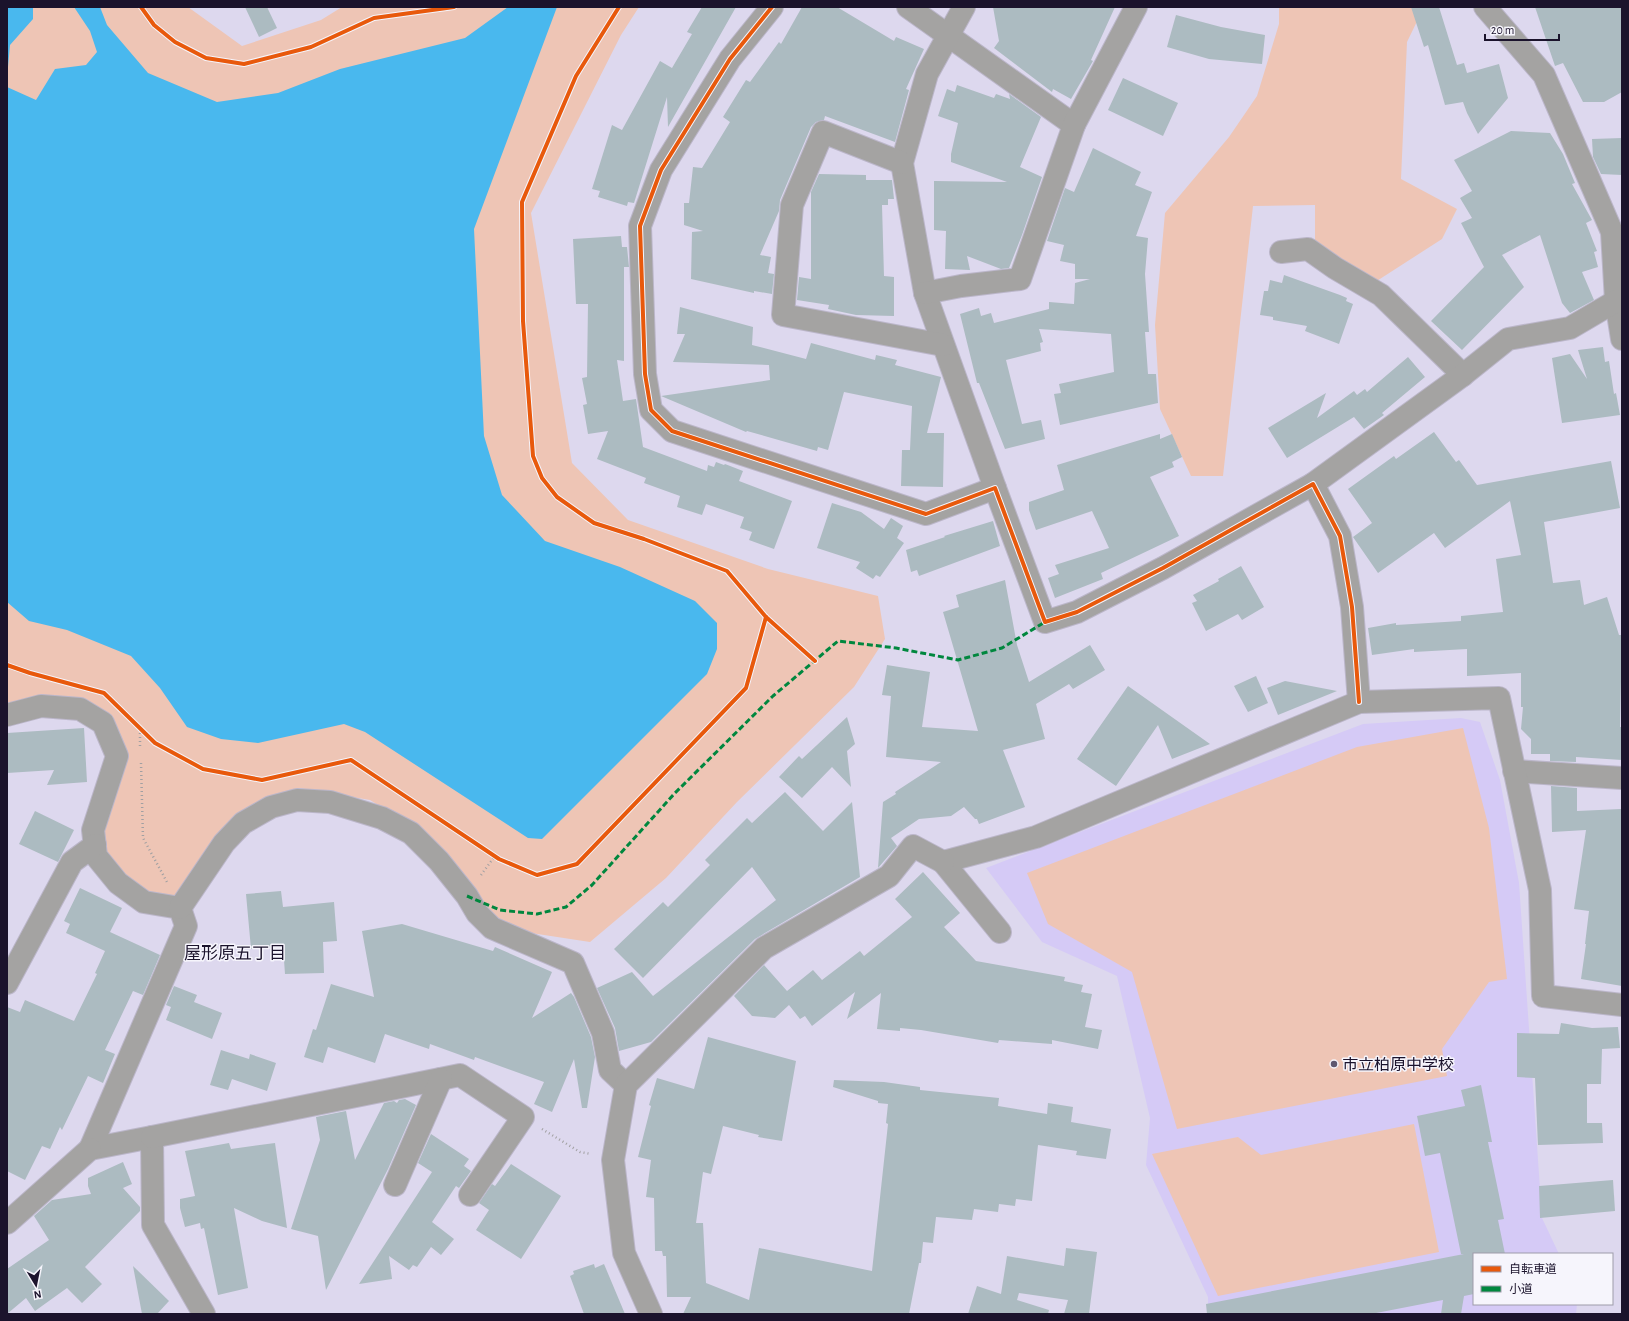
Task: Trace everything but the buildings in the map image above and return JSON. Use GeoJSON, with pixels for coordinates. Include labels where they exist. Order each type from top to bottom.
{"type":"FeatureCollection","features":[{"type":"Feature","properties":{"kind":"street"},"geometry":{"type":"LineString","coordinates":[[772,7],[730,59],[660,170],[640,226],[645,374],[651,410],[672,431],[926,514],[995,488]]}},
{"type":"Feature","properties":{"kind":"street"},"geometry":{"type":"LineString","coordinates":[[908,7],[1074,125]]}},
{"type":"Feature","properties":{"kind":"street"},"geometry":{"type":"LineString","coordinates":[[964,7],[927,74],[902,163],[925,293],[1045,622],[1077,612],[1156,572],[1313,484],[1463,375],[1508,339],[1570,328],[1616,301]]}},
{"type":"Feature","properties":{"kind":"street"},"geometry":{"type":"LineString","coordinates":[[925,293],[961,286],[1020,279],[1074,125],[1136,7]]}},
{"type":"Feature","properties":{"kind":"street"},"geometry":{"type":"LineString","coordinates":[[1485,7],[1544,75],[1612,232],[1616,301],[1622,339]]}},
{"type":"Feature","properties":{"kind":"street"},"geometry":{"type":"LineString","coordinates":[[902,163],[823,132],[792,205],[783,315],[943,345]]}},
{"type":"Feature","properties":{"kind":"street"},"geometry":{"type":"LineString","coordinates":[[1282,252],[1308,250],[1335,268],[1381,294],[1463,375]]}},
{"type":"Feature","properties":{"kind":"street"},"geometry":{"type":"LineString","coordinates":[[1313,484],[1340,536],[1352,607],[1359,702]]}},
{"type":"Feature","properties":{"kind":"street"},"geometry":{"type":"LineString","coordinates":[[943,862],[1036,837],[1359,702],[1499,698],[1540,890],[1543,996],[1622,1005]]}},
{"type":"Feature","properties":{"kind":"street"},"geometry":{"type":"LineString","coordinates":[[7,715],[41,706],[80,709],[103,723],[117,756],[93,830],[96,856],[118,883],[144,902],[180,908]]}},
{"type":"Feature","properties":{"kind":"street"},"geometry":{"type":"LineString","coordinates":[[1514,771],[1622,778]]}},
{"type":"Feature","properties":{"kind":"street"},"geometry":{"type":"LineString","coordinates":[[180,908],[224,843],[243,823],[271,807],[297,800],[330,802],[382,818],[411,833],[439,861],[467,896],[477,913],[492,928],[573,963],[603,1033],[610,1070],[626,1085]]}},
{"type":"Feature","properties":{"kind":"street"},"geometry":{"type":"LineString","coordinates":[[7,983],[72,862],[95,845]]}},
{"type":"Feature","properties":{"kind":"street"},"geometry":{"type":"LineString","coordinates":[[651,1314],[624,1253],[613,1160],[626,1085],[764,948],[890,876],[913,846],[943,862],[1000,932]]}},
{"type":"Feature","properties":{"kind":"street"},"geometry":{"type":"LineString","coordinates":[[7,1222],[90,1149],[186,926],[180,908]]}},
{"type":"Feature","properties":{"kind":"street"},"geometry":{"type":"LineString","coordinates":[[90,1149],[460,1075],[523,1117],[470,1195]]}},
{"type":"Feature","properties":{"kind":"street"},"geometry":{"type":"LineString","coordinates":[[396,1185],[441,1079]]}},
{"type":"Feature","properties":{"kind":"street"},"geometry":{"type":"LineString","coordinates":[[152,1137],[153,1225],[204,1314]]}},
{"type":"Feature","properties":{"kind":"path"},"geometry":{"type":"LineString","coordinates":[[142,7],[154,25],[175,42],[206,58],[244,64],[311,47],[374,18],[454,7]]}},
{"type":"Feature","properties":{"kind":"path"},"geometry":{"type":"LineString","coordinates":[[619,7],[576,76],[522,202],[523,321],[533,456],[542,478],[557,498],[594,523],[644,539],[727,571],[766,617],[815,660]]}},
{"type":"Feature","properties":{"kind":"path"},"geometry":{"type":"LineString","coordinates":[[124,714],[155,743],[203,769],[262,780],[352,760],[499,859],[537,875],[577,864],[746,688],[766,617]]}},
{"type":"Feature","properties":{"kind":"path"},"geometry":{"type":"LineString","coordinates":[[7,667],[67,683]]}},
{"type":"Feature","properties":{"kind":"path"},"geometry":{"type":"LineString","coordinates":[[140,728],[140,752]]}},
{"type":"Feature","properties":{"kind":"path"},"geometry":{"type":"LineString","coordinates":[[141,760],[143,838],[180,908]]}},
{"type":"Feature","properties":{"kind":"path"},"geometry":{"type":"LineString","coordinates":[[523,1117],[580,1152],[613,1160]]}},
{"type":"Feature","properties":{"kind":"shaded area"},"geometry":{"type":"Polygon","coordinates":[[[7,7],[188,7],[242,46],[321,20],[342,7],[639,7],[621,35],[531,213],[572,463],[628,520],[768,569],[878,596],[885,639],[854,687],[737,802],[666,878],[590,942],[505,929],[428,836],[370,800],[299,788],[229,821],[184,887],[180,908],[144,902],[96,856],[117,756],[80,709],[7,715],[7,7]]]}},
{"type":"Feature","properties":{"kind":"shaded area"},"geometry":{"type":"Polygon","coordinates":[[[1279,7],[1424,7],[1407,42],[1401,179],[1457,209],[1442,239],[1369,286],[1315,250],[1315,205],[1253,206],[1223,476],[1191,476],[1160,409],[1155,325],[1165,213],[1229,137],[1257,96],[1279,24],[1279,7]]]}},
{"type":"Feature","properties":{"kind":"shaded area","name":"市立柏原中学校"},"geometry":{"type":"Polygon","coordinates":[[[1461,718],[1480,722],[1500,780],[1519,883],[1542,1218],[1559,1253],[1473,1253],[1473,1305],[1577,1305],[1576,1314],[1208,1314],[1208,1297],[1146,1165],[1150,1118],[1117,976],[1042,942],[986,868],[1363,724],[1461,718]]]}},
{"type":"Feature","properties":{"kind":"shaded area"},"geometry":{"type":"Polygon","coordinates":[[[1463,728],[1489,828],[1507,979],[1489,982],[1442,1049],[1447,1076],[1177,1129],[1132,972],[1048,924],[1027,873],[1357,747],[1463,728]]]}},
{"type":"Feature","properties":{"kind":"shaded area"},"geometry":{"type":"Polygon","coordinates":[[[1414,1124],[1439,1252],[1218,1296],[1152,1154],[1238,1137],[1261,1155],[1414,1124]]]}},
{"type":"Feature","properties":{"kind":"water"},"geometry":{"type":"Polygon","coordinates":[[[7,7],[33,7],[33,19],[10,45],[7,78],[7,7]]]}},
{"type":"Feature","properties":{"kind":"water"},"geometry":{"type":"Polygon","coordinates":[[[74,7],[100,7],[107,25],[148,73],[217,102],[278,93],[340,69],[465,38],[508,7],[557,7],[474,229],[484,436],[502,495],[545,541],[620,567],[695,601],[717,623],[717,649],[707,674],[542,839],[528,838],[365,732],[344,724],[258,743],[221,739],[187,727],[160,688],[131,656],[67,630],[29,621],[7,602],[7,87],[36,100],[55,69],[86,65],[97,52],[90,31],[74,7]]]}},
{"type":"Feature","properties":{"kind":"marked path"},"geometry":{"type":"LineString","coordinates":[[467,896],[500,910],[537,914],[566,907],[592,885],[675,793],[773,696],[838,641],[896,648],[958,660],[1002,648],[1045,622]]}},
{"type":"Feature","properties":{"kind":"cycle path"},"geometry":{"type":"LineString","coordinates":[[141,7],[154,25],[175,42],[206,58],[244,64],[311,47],[374,18],[454,7]]}},
{"type":"Feature","properties":{"kind":"cycle path"},"geometry":{"type":"LineString","coordinates":[[619,7],[576,76],[522,202],[523,321],[533,456],[542,478],[557,497],[594,523],[644,539],[727,571],[766,617],[815,661]]}},
{"type":"Feature","properties":{"kind":"cycle path"},"geometry":{"type":"LineString","coordinates":[[772,7],[730,59],[661,170],[640,226],[645,374],[651,410],[672,431],[926,514],[995,488],[1045,622],[1077,612],[1163,568],[1313,484],[1340,536],[1352,607],[1359,702]]}},
{"type":"Feature","properties":{"kind":"cycle path"},"geometry":{"type":"LineString","coordinates":[[7,665],[30,673],[104,693],[155,743],[203,769],[262,780],[351,760],[499,859],[537,875],[577,864],[746,688],[766,617]]}},
{"type":"Feature","properties":{"kind":"place","name":"市立柏原中学校"},"geometry":{"type":"Point","coordinates":[1334,1064]}},
{"type":"Feature","properties":{"kind":"district","name":"屋形原五丁目"},"geometry":{"type":"Point","coordinates":[235,953]}}]}
